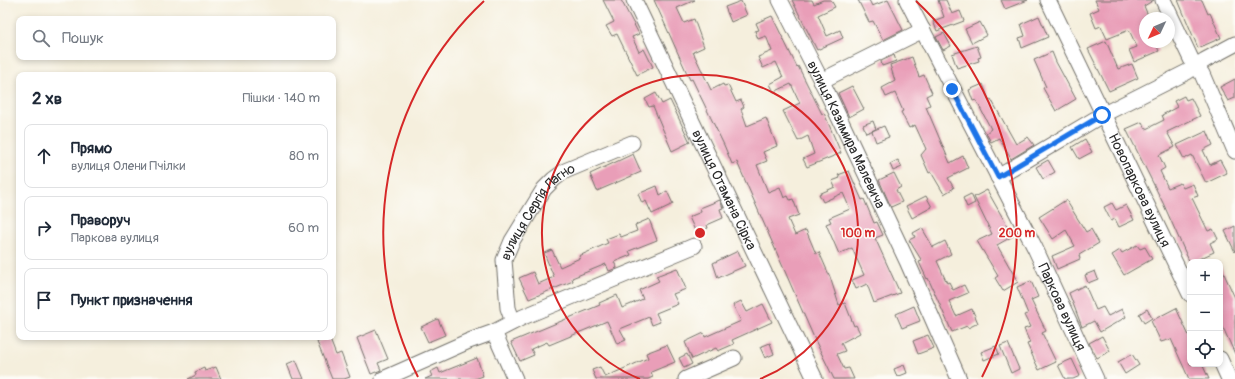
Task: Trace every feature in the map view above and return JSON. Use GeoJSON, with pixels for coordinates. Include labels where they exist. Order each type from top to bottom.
{"type":"FeatureCollection","features":[{"type":"Feature","properties":{"kind":"street","name":"вулиця Отамана Сірка"},"geometry":{"type":"LineString","coordinates":[[634,0],[815,379]]}},
{"type":"Feature","properties":{"kind":"street","name":"вулиця Казимира Малевича"},"geometry":{"type":"LineString","coordinates":[[780,0],[821,81],[916,280],[945,350],[959,379]]}},
{"type":"Feature","properties":{"kind":"street","name":"Паркова вулиця"},"geometry":{"type":"LineString","coordinates":[[907,0],[1035,248],[1096,379]]}},
{"type":"Feature","properties":{"kind":"street","name":"Новопаркова вулиця"},"geometry":{"type":"LineString","coordinates":[[1048,0],[1102,115],[1124,156],[1187,288]]}},
{"type":"Feature","properties":{"kind":"street"},"geometry":{"type":"LineString","coordinates":[[1164,0],[1196,66],[1202,74],[1235,151]]}},
{"type":"Feature","properties":{"kind":"street"},"geometry":{"type":"LineString","coordinates":[[821,81],[923,30]]}},
{"type":"Feature","properties":{"kind":"street"},"geometry":{"type":"LineString","coordinates":[[998,177],[1102,115],[1235,44]]}},
{"type":"Feature","properties":{"kind":"street","name":"вулиця Сергія Лагно"},"geometry":{"type":"LineString","coordinates":[[514,322],[508,308],[504,260],[510,245],[544,189],[565,171],[632,143]]}},
{"type":"Feature","properties":{"kind":"street"},"geometry":{"type":"LineString","coordinates":[[384,379],[469,341],[494,332],[514,322],[694,246]]}},
{"type":"Feature","properties":{"kind":"street"},"geometry":{"type":"LineString","coordinates":[[494,332],[515,379]]}},
{"type":"Feature","properties":{"kind":"street"},"geometry":{"type":"LineString","coordinates":[[686,379],[734,358]]}},
{"type":"Feature","properties":{"kind":"street"},"geometry":{"type":"LineString","coordinates":[[1223,365],[1229,379]]}},
{"type":"Feature","properties":{"kind":"building"},"geometry":{"type":"Polygon","coordinates":[[[603,0],[621,0],[639,34],[632,37],[639,52],[644,49],[653,67],[637,75],[617,34],[612,36],[606,26],[614,22],[603,0]]]}},
{"type":"Feature","properties":{"kind":"building"},"geometry":{"type":"Polygon","coordinates":[[[654,0],[695,0],[677,8],[684,23],[694,19],[704,47],[693,52],[711,90],[723,84],[724,86],[728,85],[736,102],[741,100],[744,107],[741,109],[747,126],[766,118],[777,146],[763,152],[767,161],[757,165],[768,192],[780,187],[784,198],[788,196],[790,200],[793,199],[799,215],[788,219],[795,235],[806,230],[816,254],[819,252],[830,277],[839,305],[845,303],[854,326],[856,325],[860,333],[841,343],[845,351],[837,354],[844,369],[849,368],[854,379],[834,379],[815,340],[737,162],[732,164],[692,79],[690,80],[654,0]]]}},
{"type":"Feature","properties":{"kind":"building"},"geometry":{"type":"Polygon","coordinates":[[[792,0],[812,0],[814,4],[823,0],[831,0],[835,7],[818,15],[827,36],[840,30],[843,38],[817,50],[792,0]]]}},
{"type":"Feature","properties":{"kind":"building"},"geometry":{"type":"Polygon","coordinates":[[[858,0],[869,0],[872,6],[888,0],[903,30],[883,40],[873,21],[869,22],[858,0]]]}},
{"type":"Feature","properties":{"kind":"building"},"geometry":{"type":"Polygon","coordinates":[[[938,0],[946,0],[952,14],[960,11],[964,21],[937,31],[933,21],[944,17],[938,0]]]}},
{"type":"Feature","properties":{"kind":"building"},"geometry":{"type":"Polygon","coordinates":[[[1001,0],[1028,0],[1005,9],[1001,0]]]}},
{"type":"Feature","properties":{"kind":"building"},"geometry":{"type":"Polygon","coordinates":[[[1095,0],[1154,0],[1144,6],[1146,12],[1139,12],[1139,48],[1158,48],[1159,51],[1134,62],[1129,50],[1137,47],[1129,30],[1107,39],[1101,26],[1096,28],[1090,13],[1099,9],[1095,0]]]}},
{"type":"Feature","properties":{"kind":"building"},"geometry":{"type":"Polygon","coordinates":[[[1178,0],[1202,0],[1208,14],[1210,13],[1221,38],[1198,48],[1178,0]]]}},
{"type":"Feature","properties":{"kind":"building"},"geometry":{"type":"Polygon","coordinates":[[[741,1],[747,15],[731,22],[725,7],[741,1]]]}},
{"type":"Feature","properties":{"kind":"building"},"geometry":{"type":"Polygon","coordinates":[[[772,16],[822,114],[824,113],[841,153],[807,167],[803,159],[814,154],[808,136],[798,141],[783,111],[800,103],[791,84],[774,92],[770,84],[783,77],[776,62],[763,68],[758,57],[772,51],[766,36],[758,39],[755,31],[759,30],[756,23],[772,16]]]}},
{"type":"Feature","properties":{"kind":"building"},"geometry":{"type":"Polygon","coordinates":[[[1039,16],[1048,37],[1022,48],[1019,38],[1025,36],[1021,24],[1039,16]]]}},
{"type":"Feature","properties":{"kind":"building"},"geometry":{"type":"Polygon","coordinates":[[[980,22],[987,35],[972,43],[965,29],[980,22]]]}},
{"type":"Feature","properties":{"kind":"building"},"geometry":{"type":"Polygon","coordinates":[[[944,33],[951,46],[943,50],[936,37],[944,33]]]}},
{"type":"Feature","properties":{"kind":"building"},"geometry":{"type":"Polygon","coordinates":[[[1106,41],[1118,69],[1132,64],[1138,78],[1109,91],[1088,49],[1106,41]]]}},
{"type":"Feature","properties":{"kind":"building"},"geometry":{"type":"Polygon","coordinates":[[[977,46],[981,57],[978,58],[979,61],[957,68],[952,54],[977,46]]]}},
{"type":"Feature","properties":{"kind":"building"},"geometry":{"type":"Polygon","coordinates":[[[1052,52],[1076,99],[1056,111],[1043,88],[1046,87],[1034,60],[1052,52]]]}},
{"type":"Feature","properties":{"kind":"building"},"geometry":{"type":"Polygon","coordinates":[[[894,55],[896,61],[882,66],[881,61],[894,55]]]}},
{"type":"Feature","properties":{"kind":"building"},"geometry":{"type":"Polygon","coordinates":[[[912,57],[919,77],[924,75],[932,93],[926,96],[930,105],[926,107],[950,163],[963,156],[968,168],[948,178],[954,188],[944,194],[931,172],[929,173],[921,155],[926,149],[915,125],[909,128],[901,112],[903,111],[895,93],[886,97],[882,88],[895,81],[890,65],[912,57]]]}},
{"type":"Feature","properties":{"kind":"building"},"geometry":{"type":"Polygon","coordinates":[[[1235,79],[1235,98],[1228,101],[1220,87],[1235,79]]]}},
{"type":"Feature","properties":{"kind":"building"},"geometry":{"type":"Polygon","coordinates":[[[983,84],[989,100],[991,99],[1016,144],[1028,137],[1034,145],[1011,159],[999,138],[991,142],[986,133],[991,129],[976,100],[973,101],[969,90],[983,84]]]}},
{"type":"Feature","properties":{"kind":"building"},"geometry":{"type":"Polygon","coordinates":[[[852,86],[864,109],[849,117],[838,93],[852,86]]]}},
{"type":"Feature","properties":{"kind":"building"},"geometry":{"type":"Polygon","coordinates":[[[656,93],[662,104],[670,100],[690,142],[672,151],[653,106],[649,107],[645,99],[656,93]]]}},
{"type":"Feature","properties":{"kind":"building"},"geometry":{"type":"Polygon","coordinates":[[[1184,96],[1186,100],[1191,98],[1200,116],[1167,132],[1175,147],[1159,155],[1165,168],[1160,171],[1168,188],[1180,183],[1183,188],[1193,184],[1198,196],[1192,198],[1208,231],[1213,229],[1218,239],[1210,243],[1214,252],[1199,259],[1188,259],[1163,203],[1126,129],[1142,122],[1146,129],[1164,120],[1162,115],[1177,107],[1174,101],[1184,96]]]}},
{"type":"Feature","properties":{"kind":"building"},"geometry":{"type":"Polygon","coordinates":[[[873,121],[876,129],[866,133],[863,125],[873,121]]]}},
{"type":"Feature","properties":{"kind":"building"},"geometry":{"type":"Polygon","coordinates":[[[884,126],[889,137],[876,142],[872,131],[884,126]]]}},
{"type":"Feature","properties":{"kind":"building"},"geometry":{"type":"Polygon","coordinates":[[[1207,131],[1213,145],[1203,150],[1210,165],[1220,160],[1227,173],[1206,183],[1192,155],[1184,159],[1177,145],[1207,131]]]}},
{"type":"Feature","properties":{"kind":"building"},"geometry":{"type":"Polygon","coordinates":[[[1085,139],[1092,152],[1079,159],[1072,147],[1085,139]]]}},
{"type":"Feature","properties":{"kind":"building"},"geometry":{"type":"Polygon","coordinates":[[[633,154],[641,172],[597,191],[590,174],[633,154]]]}},
{"type":"Feature","properties":{"kind":"building"},"geometry":{"type":"Polygon","coordinates":[[[898,160],[902,167],[893,171],[890,164],[898,160]]]}},
{"type":"Feature","properties":{"kind":"building"},"geometry":{"type":"Polygon","coordinates":[[[1048,160],[1055,172],[1043,179],[1036,167],[1048,160]]]}},
{"type":"Feature","properties":{"kind":"building"},"geometry":{"type":"Polygon","coordinates":[[[849,171],[862,200],[864,199],[874,223],[877,222],[883,235],[875,238],[900,293],[874,303],[867,284],[856,289],[852,280],[864,275],[852,248],[839,254],[826,224],[831,222],[829,218],[850,209],[843,193],[823,202],[819,194],[835,187],[832,181],[840,178],[838,175],[849,171]]]}},
{"type":"Feature","properties":{"kind":"building"},"geometry":{"type":"Polygon","coordinates":[[[894,173],[901,187],[896,190],[902,202],[891,207],[879,180],[894,173]]]}},
{"type":"Feature","properties":{"kind":"building"},"geometry":{"type":"Polygon","coordinates":[[[657,186],[660,195],[667,191],[673,204],[652,214],[646,201],[642,203],[638,194],[657,186]]]}},
{"type":"Feature","properties":{"kind":"building"},"geometry":{"type":"Polygon","coordinates":[[[987,190],[1013,236],[997,245],[1018,282],[1003,291],[995,278],[998,276],[977,241],[992,234],[974,197],[987,190]]]}},
{"type":"Feature","properties":{"kind":"building"},"geometry":{"type":"Polygon","coordinates":[[[971,194],[975,203],[967,207],[963,198],[971,194]]]}},
{"type":"Feature","properties":{"kind":"building"},"geometry":{"type":"Polygon","coordinates":[[[926,196],[932,207],[912,218],[906,206],[926,196]]]}},
{"type":"Feature","properties":{"kind":"building"},"geometry":{"type":"Polygon","coordinates":[[[720,200],[723,208],[720,209],[723,218],[707,225],[708,228],[696,233],[689,217],[701,212],[700,208],[720,200]]]}},
{"type":"Feature","properties":{"kind":"building"},"geometry":{"type":"Polygon","coordinates":[[[1066,200],[1086,232],[1091,229],[1099,243],[1079,255],[1080,259],[1057,269],[1052,256],[1075,246],[1066,230],[1053,239],[1039,217],[1066,200]]]}},
{"type":"Feature","properties":{"kind":"building"},"geometry":{"type":"Polygon","coordinates":[[[1112,203],[1116,210],[1126,205],[1134,220],[1119,227],[1115,219],[1111,221],[1104,207],[1112,203]]]}},
{"type":"Feature","properties":{"kind":"building"},"geometry":{"type":"Polygon","coordinates":[[[649,219],[657,240],[629,251],[631,255],[614,262],[617,268],[609,271],[606,264],[572,278],[573,281],[529,299],[519,278],[533,272],[538,284],[554,277],[544,253],[552,250],[560,267],[580,258],[579,256],[608,243],[606,239],[619,234],[621,237],[637,231],[635,225],[649,219]]]}},
{"type":"Feature","properties":{"kind":"building"},"geometry":{"type":"Polygon","coordinates":[[[1235,226],[1235,252],[1225,231],[1235,226]]]}},
{"type":"Feature","properties":{"kind":"building"},"geometry":{"type":"Polygon","coordinates":[[[922,228],[933,247],[945,241],[951,254],[937,261],[947,283],[949,282],[953,290],[964,285],[968,293],[949,301],[956,316],[972,309],[978,323],[968,328],[967,326],[952,332],[928,278],[927,279],[919,262],[922,261],[909,240],[915,237],[913,233],[922,228]]]}},
{"type":"Feature","properties":{"kind":"building"},"geometry":{"type":"Polygon","coordinates":[[[1137,245],[1140,249],[1145,247],[1152,259],[1124,275],[1112,255],[1120,250],[1122,253],[1137,245]]]}},
{"type":"Feature","properties":{"kind":"building"},"geometry":{"type":"Polygon","coordinates":[[[738,251],[745,266],[718,278],[713,263],[738,251]]]}},
{"type":"Feature","properties":{"kind":"building"},"geometry":{"type":"Polygon","coordinates":[[[677,268],[686,289],[673,294],[678,304],[656,313],[660,322],[652,325],[649,317],[620,329],[626,340],[617,344],[607,321],[549,345],[547,342],[531,349],[534,355],[520,361],[511,342],[600,305],[599,303],[617,295],[622,308],[643,299],[639,290],[659,281],[656,276],[677,268]]]}},
{"type":"Feature","properties":{"kind":"building"},"geometry":{"type":"Polygon","coordinates":[[[1095,271],[1098,279],[1088,283],[1085,275],[1095,271]]]}},
{"type":"Feature","properties":{"kind":"building"},"geometry":{"type":"Polygon","coordinates":[[[1223,272],[1235,298],[1235,354],[1223,328],[1223,272]]]}},
{"type":"Feature","properties":{"kind":"building"},"geometry":{"type":"Polygon","coordinates":[[[1031,281],[1038,297],[1031,300],[1046,331],[1042,333],[1056,362],[1039,370],[1027,344],[1030,343],[1024,329],[1030,327],[1024,315],[1028,314],[1017,287],[1031,281]]]}},
{"type":"Feature","properties":{"kind":"building"},"geometry":{"type":"Polygon","coordinates":[[[1085,285],[1096,310],[1103,307],[1108,316],[1122,309],[1126,317],[1100,332],[1094,321],[1082,327],[1069,293],[1085,285]]]}},
{"type":"Feature","properties":{"kind":"building"},"geometry":{"type":"Polygon","coordinates":[[[741,301],[747,312],[763,304],[772,322],[732,340],[734,344],[718,351],[716,348],[692,359],[685,342],[704,333],[705,337],[741,321],[733,305],[741,301]]]}},
{"type":"Feature","properties":{"kind":"building"},"geometry":{"type":"Polygon","coordinates":[[[914,306],[920,321],[902,328],[896,314],[914,306]]]}},
{"type":"Feature","properties":{"kind":"building"},"geometry":{"type":"Polygon","coordinates":[[[1176,308],[1187,332],[1187,367],[1203,367],[1209,379],[1189,379],[1171,339],[1161,342],[1151,321],[1176,308]]]}},
{"type":"Feature","properties":{"kind":"building"},"geometry":{"type":"Polygon","coordinates":[[[1147,309],[1152,318],[1144,323],[1139,314],[1147,309]]]}},
{"type":"Feature","properties":{"kind":"building"},"geometry":{"type":"Polygon","coordinates":[[[438,319],[445,335],[428,342],[421,327],[438,319]]]}},
{"type":"Feature","properties":{"kind":"building"},"geometry":{"type":"Polygon","coordinates":[[[376,330],[388,359],[378,363],[381,370],[371,374],[357,338],[376,330]]]}},
{"type":"Feature","properties":{"kind":"building"},"geometry":{"type":"Polygon","coordinates":[[[928,335],[934,348],[918,354],[913,341],[928,335]]]}},
{"type":"Feature","properties":{"kind":"building"},"geometry":{"type":"Polygon","coordinates":[[[1102,336],[1110,351],[1097,358],[1089,343],[1102,336]]]}},
{"type":"Feature","properties":{"kind":"building"},"geometry":{"type":"Polygon","coordinates":[[[322,340],[330,340],[336,355],[341,353],[350,377],[344,379],[332,379],[317,342],[322,340]]]}},
{"type":"Feature","properties":{"kind":"building"},"geometry":{"type":"Polygon","coordinates":[[[770,343],[774,354],[765,358],[760,347],[770,343]]]}},
{"type":"Feature","properties":{"kind":"building"},"geometry":{"type":"Polygon","coordinates":[[[1008,343],[1019,369],[1011,373],[1000,346],[1008,343]]]}},
{"type":"Feature","properties":{"kind":"building"},"geometry":{"type":"Polygon","coordinates":[[[667,345],[675,362],[651,372],[653,377],[648,379],[596,379],[592,370],[600,367],[605,377],[648,358],[646,353],[667,345]]]}},
{"type":"Feature","properties":{"kind":"building"},"geometry":{"type":"Polygon","coordinates":[[[996,346],[999,354],[984,360],[981,352],[996,346]]]}},
{"type":"Feature","properties":{"kind":"building"},"geometry":{"type":"Polygon","coordinates":[[[687,354],[692,364],[684,368],[679,358],[687,354]]]}},
{"type":"Feature","properties":{"kind":"building"},"geometry":{"type":"Polygon","coordinates":[[[1132,354],[1139,365],[1125,374],[1118,362],[1132,354]]]}},
{"type":"Feature","properties":{"kind":"building"},"geometry":{"type":"Polygon","coordinates":[[[477,358],[483,376],[475,379],[425,379],[432,376],[430,372],[438,368],[440,373],[477,358]]]}},
{"type":"Feature","properties":{"kind":"building"},"geometry":{"type":"Polygon","coordinates":[[[1072,359],[1080,376],[1073,379],[1065,379],[1058,365],[1072,359]]]}},
{"type":"Feature","properties":{"kind":"building"},"geometry":{"type":"Polygon","coordinates":[[[296,360],[304,379],[293,379],[287,364],[296,360]]]}},
{"type":"Feature","properties":{"kind":"building"},"geometry":{"type":"Polygon","coordinates":[[[904,365],[907,373],[897,377],[894,369],[904,365]]]}},
{"type":"Feature","properties":{"kind":"building"},"geometry":{"type":"Polygon","coordinates":[[[216,367],[221,379],[188,379],[196,375],[195,372],[204,368],[205,371],[216,367]]]}},
{"type":"Feature","properties":{"kind":"route"},"geometry":{"type":"LineString","coordinates":[[952,89],[998,177],[1102,115]]}}]}
